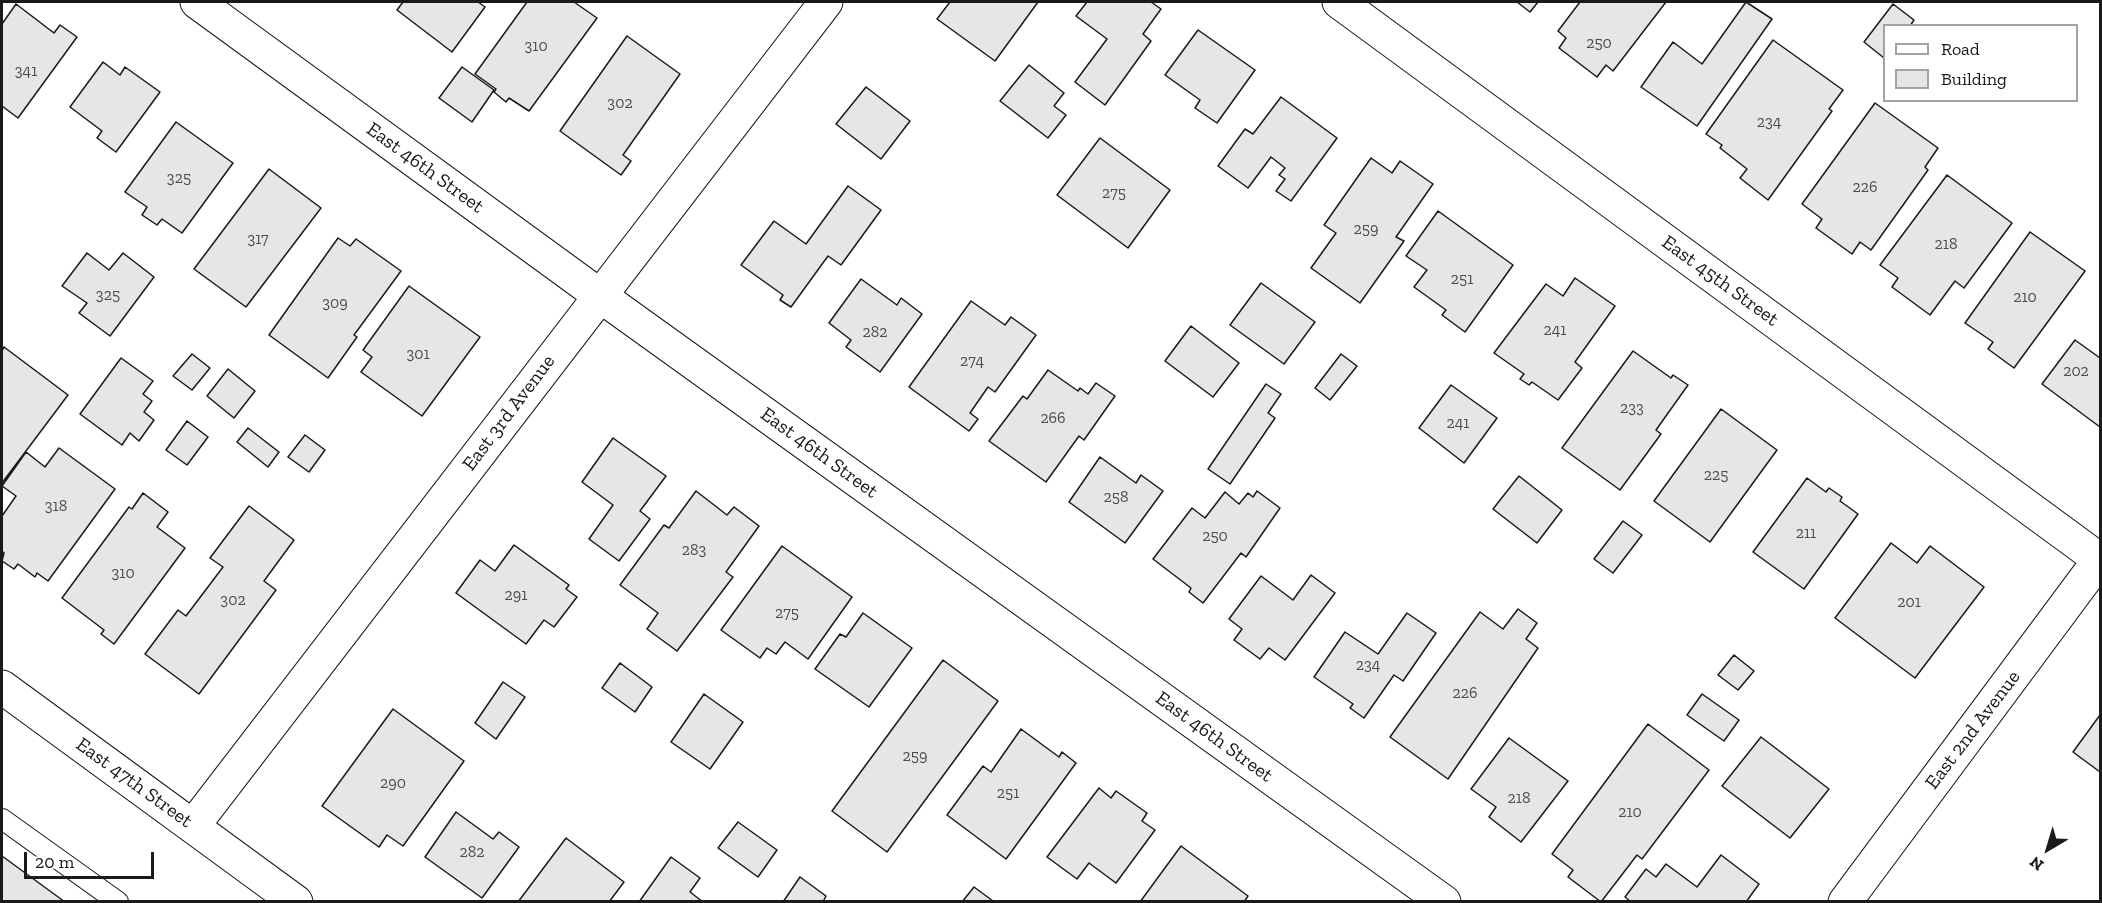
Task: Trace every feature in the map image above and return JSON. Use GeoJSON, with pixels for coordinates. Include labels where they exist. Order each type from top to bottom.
{"type":"FeatureCollection","features":[{"type":"Feature","properties":{"kind":"street","name":"East 46th Street"},"geometry":{"type":"LineString","coordinates":[[197,2],[599,295],[1443,902]]}},
{"type":"Feature","properties":{"kind":"street","name":"East 3rd Avenue"},"geometry":{"type":"LineString","coordinates":[[193,826],[826,2]]}},
{"type":"Feature","properties":{"kind":"street","name":"East 45th Street"},"geometry":{"type":"LineString","coordinates":[[1340,2],[2100,560]]}},
{"type":"Feature","properties":{"kind":"street","name":"East 2nd Avenue"},"geometry":{"type":"LineString","coordinates":[[1845,902],[2100,560]]}},
{"type":"Feature","properties":{"kind":"street","name":"East 47th Street"},"geometry":{"type":"LineString","coordinates":[[2,687],[296,902]]}},
{"type":"Feature","properties":{"kind":"lane"},"geometry":{"type":"LineString","coordinates":[[2,819],[118,902]]}},
{"type":"Feature","properties":{"kind":"building"},"geometry":{"type":"Polygon","coordinates":[[[403,2],[478,2],[485,7],[452,52],[397,10],[403,2]]]}},
{"type":"Feature","properties":{"kind":"building"},"geometry":{"type":"Polygon","coordinates":[[[527,2],[574,2],[597,18],[529,111],[509,98],[506,102],[494,92],[496,89],[475,74],[527,2]]]}},
{"type":"Feature","properties":{"kind":"building"},"geometry":{"type":"Polygon","coordinates":[[[950,2],[1038,2],[995,61],[937,19],[950,2]]]}},
{"type":"Feature","properties":{"kind":"building"},"geometry":{"type":"Polygon","coordinates":[[[1087,2],[1151,2],[1161,9],[1143,34],[1151,41],[1105,105],[1075,82],[1107,39],[1076,16],[1087,2]]]}},
{"type":"Feature","properties":{"kind":"building"},"geometry":{"type":"Polygon","coordinates":[[[1517,2],[1538,2],[1530,12],[1517,2]]]}},
{"type":"Feature","properties":{"kind":"building"},"geometry":{"type":"Polygon","coordinates":[[[1580,2],[1666,2],[1613,71],[1606,65],[1597,77],[1559,48],[1566,38],[1558,31],[1580,2]]]}},
{"type":"Feature","properties":{"kind":"building"},"geometry":{"type":"Polygon","coordinates":[[[1746,2],[1772,19],[1697,126],[1641,87],[1673,42],[1702,64],[1746,2]]]}},
{"type":"Feature","properties":{"kind":"building"},"geometry":{"type":"Polygon","coordinates":[[[16,4],[54,33],[60,25],[77,37],[18,118],[2,106],[2,24],[16,4]]]}},
{"type":"Feature","properties":{"kind":"building"},"geometry":{"type":"Polygon","coordinates":[[[1893,4],[1914,20],[1911,24],[1883,24],[1883,57],[1864,42],[1893,4]]]}},
{"type":"Feature","properties":{"kind":"building"},"geometry":{"type":"Polygon","coordinates":[[[1198,30],[1255,70],[1217,123],[1195,108],[1200,100],[1165,75],[1198,30]]]}},
{"type":"Feature","properties":{"kind":"building"},"geometry":{"type":"Polygon","coordinates":[[[627,36],[680,74],[623,155],[631,161],[621,175],[560,131],[627,36]]]}},
{"type":"Feature","properties":{"kind":"building"},"geometry":{"type":"Polygon","coordinates":[[[1773,40],[1843,90],[1829,109],[1832,111],[1768,200],[1740,178],[1747,169],[1720,148],[1722,145],[1706,134],[1773,40]]]}},
{"type":"Feature","properties":{"kind":"building"},"geometry":{"type":"Polygon","coordinates":[[[103,62],[120,75],[125,67],[160,92],[116,152],[97,138],[102,131],[70,107],[103,62]]]}},
{"type":"Feature","properties":{"kind":"building"},"geometry":{"type":"Polygon","coordinates":[[[1029,65],[1064,93],[1054,106],[1066,115],[1048,138],[1000,101],[1029,65]]]}},
{"type":"Feature","properties":{"kind":"building"},"geometry":{"type":"Polygon","coordinates":[[[462,67],[494,90],[472,122],[439,98],[462,67]]]}},
{"type":"Feature","properties":{"kind":"building"},"geometry":{"type":"Polygon","coordinates":[[[866,87],[910,121],[881,159],[836,124],[866,87]]]}},
{"type":"Feature","properties":{"kind":"building"},"geometry":{"type":"Polygon","coordinates":[[[1281,97],[1337,138],[1291,201],[1276,191],[1285,179],[1279,175],[1285,168],[1271,157],[1248,188],[1218,166],[1245,129],[1253,134],[1281,97]]]}},
{"type":"Feature","properties":{"kind":"building"},"geometry":{"type":"Polygon","coordinates":[[[1875,103],[1938,148],[1925,167],[1928,170],[1871,250],[1860,242],[1852,254],[1816,228],[1822,219],[1802,204],[1875,103]]]}},
{"type":"Feature","properties":{"kind":"building"},"geometry":{"type":"Polygon","coordinates":[[[176,122],[233,163],[182,233],[162,219],[157,225],[142,215],[147,207],[125,192],[176,122]]]}},
{"type":"Feature","properties":{"kind":"building"},"geometry":{"type":"Polygon","coordinates":[[[1100,138],[1170,190],[1128,248],[1057,195],[1100,138]]]}},
{"type":"Feature","properties":{"kind":"building"},"geometry":{"type":"Polygon","coordinates":[[[1371,158],[1392,173],[1400,161],[1433,184],[1396,237],[1404,241],[1360,303],[1311,268],[1336,233],[1324,225],[1371,158]]]}},
{"type":"Feature","properties":{"kind":"building"},"geometry":{"type":"Polygon","coordinates":[[[269,169],[321,208],[246,307],[194,269],[269,169]]]}},
{"type":"Feature","properties":{"kind":"building"},"geometry":{"type":"Polygon","coordinates":[[[1947,175],[2012,223],[1964,288],[1955,281],[1930,315],[1892,287],[1898,278],[1880,265],[1947,175]]]}},
{"type":"Feature","properties":{"kind":"building"},"geometry":{"type":"Polygon","coordinates":[[[848,186],[881,210],[841,265],[828,256],[791,307],[780,300],[783,295],[741,265],[774,221],[806,244],[848,186]]]}},
{"type":"Feature","properties":{"kind":"building"},"geometry":{"type":"Polygon","coordinates":[[[1438,211],[1513,265],[1465,332],[1442,315],[1446,310],[1414,287],[1427,270],[1406,256],[1438,211]]]}},
{"type":"Feature","properties":{"kind":"building"},"geometry":{"type":"Polygon","coordinates":[[[2030,232],[2085,271],[2014,368],[1988,349],[1993,342],[1965,323],[2030,232]]]}},
{"type":"Feature","properties":{"kind":"building"},"geometry":{"type":"Polygon","coordinates":[[[338,238],[350,246],[356,239],[401,271],[354,335],[357,337],[328,378],[269,335],[338,238]]]}},
{"type":"Feature","properties":{"kind":"building"},"geometry":{"type":"Polygon","coordinates":[[[87,253],[109,270],[123,253],[154,277],[110,336],[79,313],[87,303],[62,286],[87,253]]]}},
{"type":"Feature","properties":{"kind":"building"},"geometry":{"type":"Polygon","coordinates":[[[1575,278],[1615,306],[1575,362],[1582,368],[1558,400],[1532,382],[1529,385],[1520,379],[1524,374],[1494,353],[1546,284],[1563,296],[1575,278]]]}},
{"type":"Feature","properties":{"kind":"building"},"geometry":{"type":"Polygon","coordinates":[[[861,279],[897,305],[901,298],[922,314],[880,372],[846,347],[851,340],[829,323],[861,279]]]}},
{"type":"Feature","properties":{"kind":"building"},"geometry":{"type":"Polygon","coordinates":[[[1261,283],[1315,322],[1284,364],[1230,325],[1261,283]]]}},
{"type":"Feature","properties":{"kind":"building"},"geometry":{"type":"Polygon","coordinates":[[[409,286],[480,337],[422,416],[361,372],[372,357],[363,350],[409,286]]]}},
{"type":"Feature","properties":{"kind":"building"},"geometry":{"type":"Polygon","coordinates":[[[971,301],[1005,325],[1011,317],[1036,335],[995,392],[988,387],[970,413],[978,419],[969,431],[909,387],[971,301]]]}},
{"type":"Feature","properties":{"kind":"building"},"geometry":{"type":"Polygon","coordinates":[[[1191,326],[1239,363],[1213,397],[1165,361],[1191,326]]]}},
{"type":"Feature","properties":{"kind":"building"},"geometry":{"type":"Polygon","coordinates":[[[2075,340],[2100,358],[2100,427],[2042,384],[2075,340]]]}},
{"type":"Feature","properties":{"kind":"building"},"geometry":{"type":"Polygon","coordinates":[[[4,347],[68,395],[2,483],[2,351],[4,347]]]}},
{"type":"Feature","properties":{"kind":"building"},"geometry":{"type":"Polygon","coordinates":[[[1633,351],[1671,378],[1673,375],[1688,385],[1656,430],[1661,434],[1620,490],[1562,448],[1633,351]]]}},
{"type":"Feature","properties":{"kind":"building"},"geometry":{"type":"Polygon","coordinates":[[[192,354],[210,368],[192,390],[173,376],[192,354]]]}},
{"type":"Feature","properties":{"kind":"building"},"geometry":{"type":"Polygon","coordinates":[[[1341,354],[1357,366],[1330,400],[1315,388],[1341,354]]]}},
{"type":"Feature","properties":{"kind":"building"},"geometry":{"type":"Polygon","coordinates":[[[121,358],[153,381],[143,394],[152,401],[144,412],[154,420],[139,441],[130,433],[122,445],[80,414],[121,358]]]}},
{"type":"Feature","properties":{"kind":"building"},"geometry":{"type":"Polygon","coordinates":[[[228,369],[255,391],[234,418],[207,396],[228,369]]]}},
{"type":"Feature","properties":{"kind":"building"},"geometry":{"type":"Polygon","coordinates":[[[1048,370],[1078,391],[1080,388],[1088,394],[1096,383],[1115,396],[1084,440],[1079,436],[1046,482],[989,441],[1023,396],[1027,399],[1048,370]]]}},
{"type":"Feature","properties":{"kind":"building"},"geometry":{"type":"Polygon","coordinates":[[[1266,384],[1281,394],[1268,413],[1275,418],[1230,484],[1208,469],[1266,384]]]}},
{"type":"Feature","properties":{"kind":"building"},"geometry":{"type":"Polygon","coordinates":[[[1451,385],[1497,418],[1464,463],[1419,428],[1451,385]]]}},
{"type":"Feature","properties":{"kind":"building"},"geometry":{"type":"Polygon","coordinates":[[[1721,409],[1777,450],[1710,542],[1654,501],[1721,409]]]}},
{"type":"Feature","properties":{"kind":"building"},"geometry":{"type":"Polygon","coordinates":[[[187,421],[208,437],[187,465],[166,450],[187,421]]]}},
{"type":"Feature","properties":{"kind":"building"},"geometry":{"type":"Polygon","coordinates":[[[248,428],[279,452],[268,467],[237,442],[248,428]]]}},
{"type":"Feature","properties":{"kind":"building"},"geometry":{"type":"Polygon","coordinates":[[[305,435],[325,450],[309,472],[288,457],[305,435]]]}},
{"type":"Feature","properties":{"kind":"building"},"geometry":{"type":"Polygon","coordinates":[[[613,438],[666,476],[640,511],[650,519],[619,561],[589,539],[613,505],[582,482],[613,438]]]}},
{"type":"Feature","properties":{"kind":"building"},"geometry":{"type":"Polygon","coordinates":[[[59,448],[115,489],[48,581],[37,573],[35,577],[18,564],[14,569],[2,561],[4,553],[2,551],[2,516],[16,496],[2,486],[26,452],[45,467],[59,448]]]}},
{"type":"Feature","properties":{"kind":"building"},"geometry":{"type":"Polygon","coordinates":[[[1100,457],[1136,483],[1141,475],[1163,491],[1125,543],[1069,502],[1100,457]]]}},
{"type":"Feature","properties":{"kind":"building"},"geometry":{"type":"Polygon","coordinates":[[[1519,476],[1562,510],[1537,543],[1493,509],[1519,476]]]}},
{"type":"Feature","properties":{"kind":"building"},"geometry":{"type":"Polygon","coordinates":[[[1807,478],[1826,492],[1829,488],[1842,497],[1840,501],[1858,514],[1804,589],[1753,552],[1807,478]]]}},
{"type":"Feature","properties":{"kind":"building"},"geometry":{"type":"Polygon","coordinates":[[[696,491],[727,515],[734,507],[759,526],[726,572],[733,577],[677,651],[647,629],[658,613],[620,585],[664,525],[669,528],[696,491]]]}},
{"type":"Feature","properties":{"kind":"building"},"geometry":{"type":"Polygon","coordinates":[[[1257,491],[1280,508],[1246,557],[1241,553],[1203,603],[1189,592],[1191,588],[1153,559],[1192,508],[1205,518],[1225,492],[1239,504],[1248,493],[1253,497],[1257,491]]]}},
{"type":"Feature","properties":{"kind":"building"},"geometry":{"type":"Polygon","coordinates":[[[143,493],[168,512],[157,527],[185,548],[114,644],[101,634],[104,630],[62,598],[129,507],[132,509],[143,493]]]}},
{"type":"Feature","properties":{"kind":"building"},"geometry":{"type":"Polygon","coordinates":[[[249,506],[294,540],[264,581],[276,590],[199,694],[145,654],[178,610],[186,616],[223,567],[210,558],[249,506]]]}},
{"type":"Feature","properties":{"kind":"building"},"geometry":{"type":"Polygon","coordinates":[[[1623,521],[1642,535],[1613,573],[1594,559],[1623,521]]]}},
{"type":"Feature","properties":{"kind":"building"},"geometry":{"type":"Polygon","coordinates":[[[1891,543],[1917,563],[1930,546],[1984,587],[1915,678],[1835,618],[1891,543]]]}},
{"type":"Feature","properties":{"kind":"building"},"geometry":{"type":"Polygon","coordinates":[[[514,545],[569,585],[566,589],[577,597],[554,627],[544,620],[526,644],[456,593],[480,560],[495,571],[514,545]]]}},
{"type":"Feature","properties":{"kind":"building"},"geometry":{"type":"Polygon","coordinates":[[[782,546],[852,597],[808,659],[785,642],[776,654],[767,648],[760,658],[721,630],[782,546]]]}},
{"type":"Feature","properties":{"kind":"building"},"geometry":{"type":"Polygon","coordinates":[[[1311,575],[1335,593],[1285,660],[1269,648],[1260,659],[1234,640],[1242,629],[1229,619],[1261,576],[1293,600],[1311,575]]]}},
{"type":"Feature","properties":{"kind":"building"},"geometry":{"type":"Polygon","coordinates":[[[1518,609],[1537,623],[1526,639],[1538,648],[1448,779],[1390,737],[1480,612],[1503,629],[1518,609]]]}},
{"type":"Feature","properties":{"kind":"building"},"geometry":{"type":"Polygon","coordinates":[[[863,613],[912,648],[869,707],[815,669],[840,634],[846,637],[863,613]]]}},
{"type":"Feature","properties":{"kind":"building"},"geometry":{"type":"Polygon","coordinates":[[[1407,613],[1436,633],[1403,681],[1394,675],[1364,718],[1350,708],[1353,704],[1314,677],[1345,632],[1378,654],[1407,613]]]}},
{"type":"Feature","properties":{"kind":"building"},"geometry":{"type":"Polygon","coordinates":[[[1734,655],[1754,671],[1738,690],[1718,675],[1734,655]]]}},
{"type":"Feature","properties":{"kind":"building"},"geometry":{"type":"Polygon","coordinates":[[[943,660],[998,701],[887,852],[832,811],[943,660]]]}},
{"type":"Feature","properties":{"kind":"building"},"geometry":{"type":"Polygon","coordinates":[[[620,663],[652,687],[635,712],[602,688],[620,663]]]}},
{"type":"Feature","properties":{"kind":"building"},"geometry":{"type":"Polygon","coordinates":[[[503,682],[525,697],[496,739],[475,723],[503,682]]]}},
{"type":"Feature","properties":{"kind":"building"},"geometry":{"type":"Polygon","coordinates":[[[704,694],[743,722],[710,769],[671,742],[704,694]]]}},
{"type":"Feature","properties":{"kind":"building"},"geometry":{"type":"Polygon","coordinates":[[[1702,694],[1739,720],[1724,741],[1687,715],[1702,694]]]}},
{"type":"Feature","properties":{"kind":"building"},"geometry":{"type":"Polygon","coordinates":[[[393,709],[464,761],[403,846],[387,835],[379,847],[322,806],[393,709]]]}},
{"type":"Feature","properties":{"kind":"building"},"geometry":{"type":"Polygon","coordinates":[[[2100,715],[2100,772],[2073,752],[2100,715]]]}},
{"type":"Feature","properties":{"kind":"building"},"geometry":{"type":"Polygon","coordinates":[[[1648,724],[1709,770],[1642,859],[1637,855],[1601,902],[1568,877],[1573,870],[1552,854],[1648,724]]]}},
{"type":"Feature","properties":{"kind":"building"},"geometry":{"type":"Polygon","coordinates":[[[1021,729],[1059,757],[1062,752],[1076,763],[1006,859],[947,815],[983,766],[991,772],[1021,729]]]}},
{"type":"Feature","properties":{"kind":"building"},"geometry":{"type":"Polygon","coordinates":[[[1761,737],[1829,789],[1790,838],[1722,786],[1761,737]]]}},
{"type":"Feature","properties":{"kind":"building"},"geometry":{"type":"Polygon","coordinates":[[[1509,738],[1568,781],[1521,842],[1489,817],[1496,807],[1471,789],[1509,738]]]}},
{"type":"Feature","properties":{"kind":"building"},"geometry":{"type":"Polygon","coordinates":[[[1099,788],[1111,798],[1116,791],[1147,813],[1142,821],[1155,830],[1116,883],[1089,863],[1077,879],[1047,857],[1099,788]]]}},
{"type":"Feature","properties":{"kind":"building"},"geometry":{"type":"Polygon","coordinates":[[[456,812],[493,839],[499,832],[519,847],[482,898],[425,857],[456,812]]]}},
{"type":"Feature","properties":{"kind":"building"},"geometry":{"type":"Polygon","coordinates":[[[738,822],[777,850],[758,877],[718,848],[738,822]]]}},
{"type":"Feature","properties":{"kind":"building"},"geometry":{"type":"Polygon","coordinates":[[[566,838],[624,882],[609,902],[518,902],[566,838]]]}},
{"type":"Feature","properties":{"kind":"building"},"geometry":{"type":"Polygon","coordinates":[[[1181,846],[1248,896],[1244,902],[1140,902],[1181,846]]]}},
{"type":"Feature","properties":{"kind":"building"},"geometry":{"type":"Polygon","coordinates":[[[1721,855],[1759,884],[1746,902],[1631,902],[1625,897],[1646,869],[1656,877],[1666,864],[1697,887],[1721,855]]]}},
{"type":"Feature","properties":{"kind":"building"},"geometry":{"type":"Polygon","coordinates":[[[2,856],[65,902],[2,902],[2,856]]]}},
{"type":"Feature","properties":{"kind":"building"},"geometry":{"type":"Polygon","coordinates":[[[671,857],[700,878],[690,892],[703,902],[639,902],[671,857]]]}},
{"type":"Feature","properties":{"kind":"building"},"geometry":{"type":"Polygon","coordinates":[[[800,877],[826,896],[823,902],[783,902],[800,877]]]}},
{"type":"Feature","properties":{"kind":"building"},"geometry":{"type":"Polygon","coordinates":[[[974,887],[993,901],[962,902],[974,887]]]}}]}
